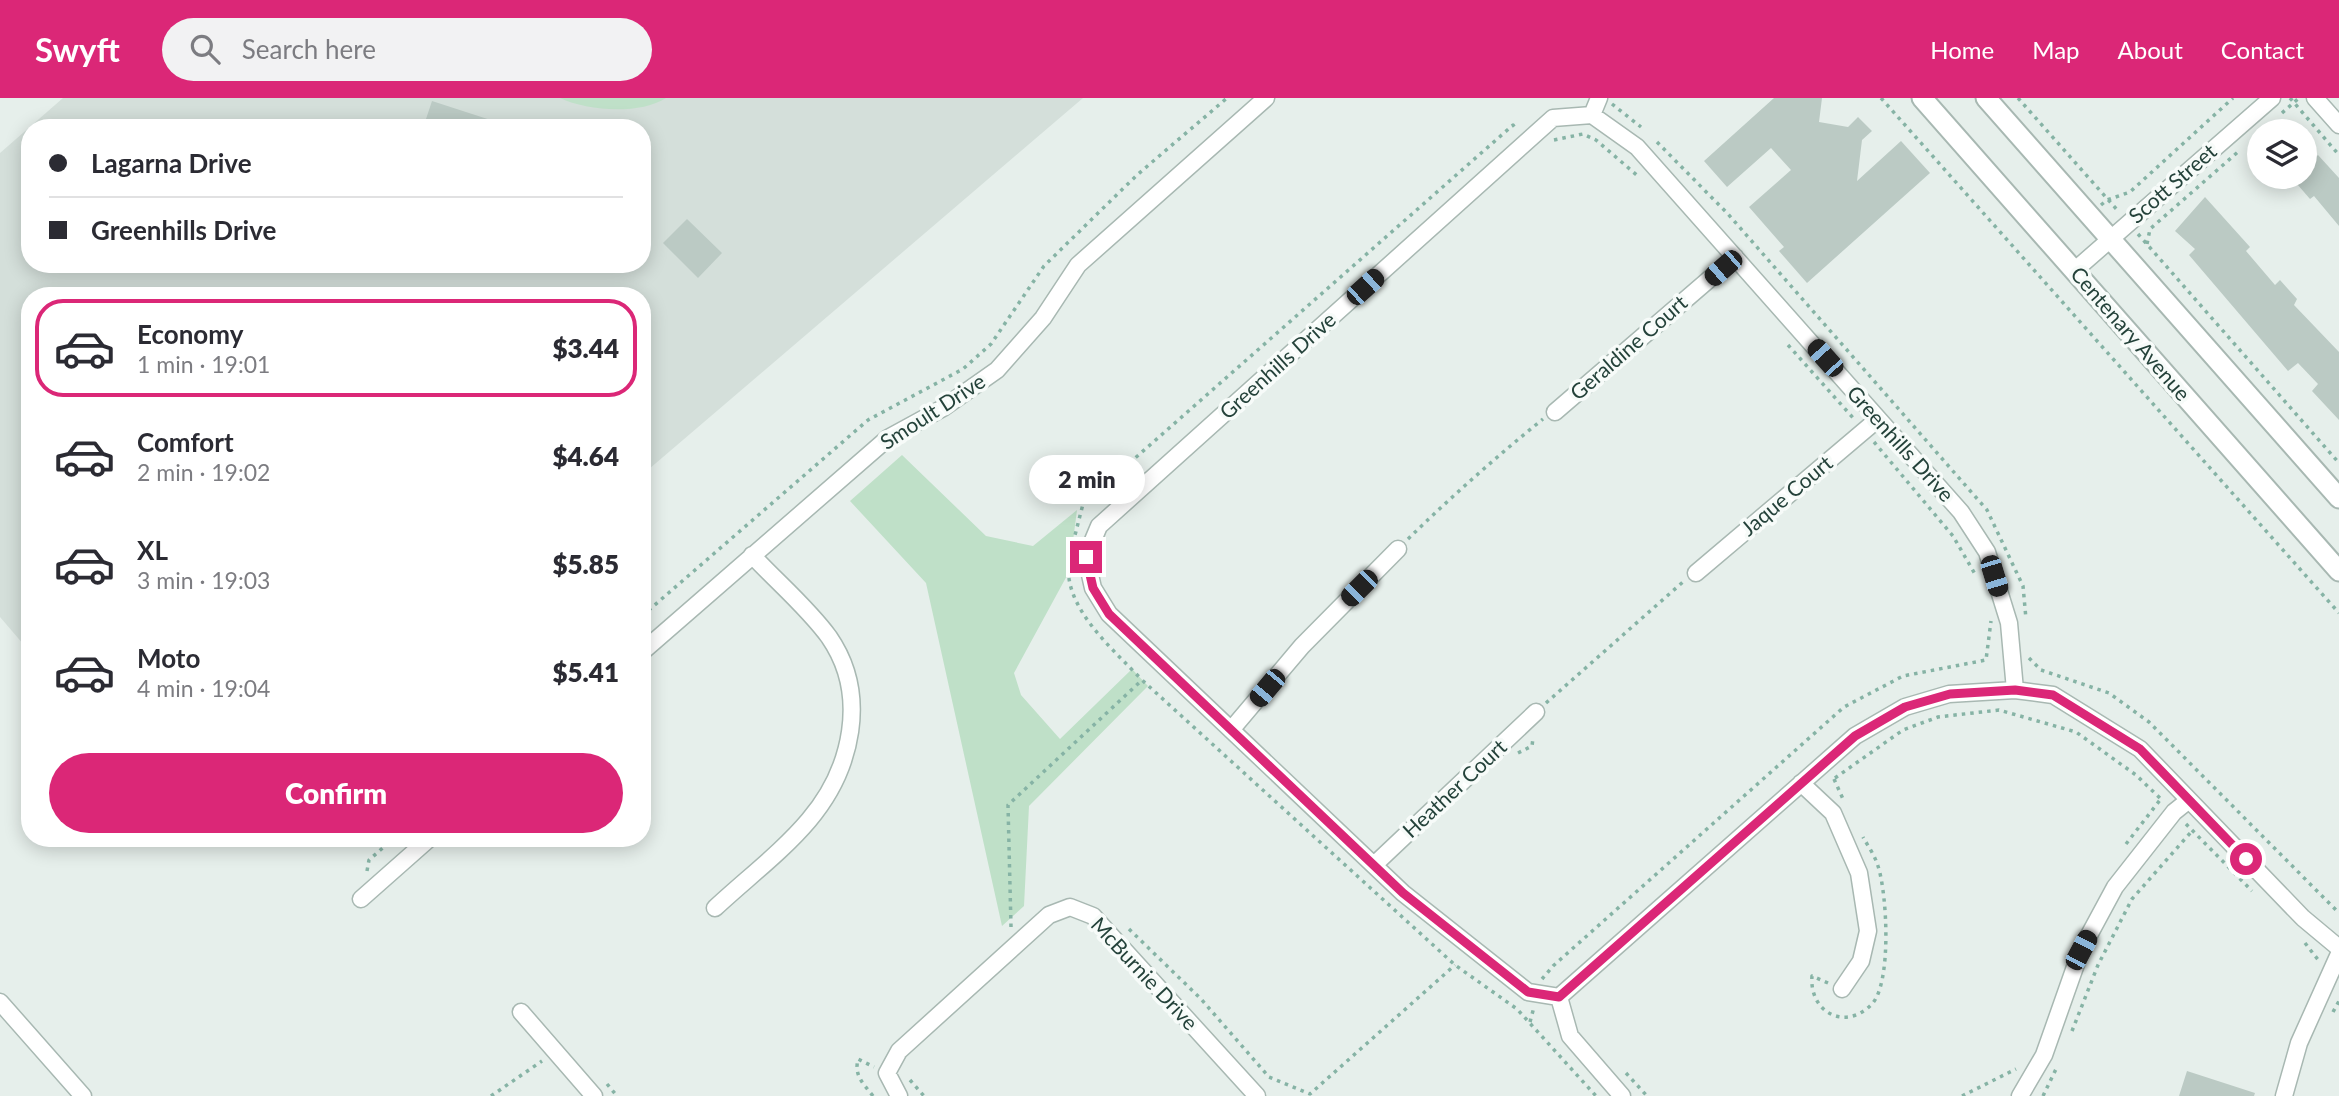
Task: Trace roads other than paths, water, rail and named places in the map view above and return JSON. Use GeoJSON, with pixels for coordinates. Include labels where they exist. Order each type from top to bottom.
{"type":"FeatureCollection","features":[{"type":"Feature","properties":{"kind":"street","name":"Smoult Drive"},"geometry":{"type":"LineString","coordinates":[[651,644],[888,438],[943,408],[998,370],[1043,318],[1078,265],[1266,98]]}},
{"type":"Feature","properties":{"kind":"street"},"geometry":{"type":"LineString","coordinates":[[1592,115],[1599,98]]}},
{"type":"Feature","properties":{"kind":"street","name":"Centenary Avenue"},"geometry":{"type":"LineString","coordinates":[[1922,98],[2339,571]]}},
{"type":"Feature","properties":{"kind":"street"},"geometry":{"type":"LineString","coordinates":[[1986,98],[2339,498]]}},
{"type":"Feature","properties":{"kind":"street","name":"Scott Street"},"geometry":{"type":"LineString","coordinates":[[2074,271],[2272,98]]}},
{"type":"Feature","properties":{"kind":"street"},"geometry":{"type":"LineString","coordinates":[[2315,98],[2339,125]]}},
{"type":"Feature","properties":{"kind":"street","name":"Greenhills Drive"},"geometry":{"type":"LineString","coordinates":[[1559,997],[1528,992],[1403,893],[1109,614],[1093,588],[1086,557],[1100,526],[1553,118],[1592,115],[1637,148],[1961,512],[1987,552],[2009,623],[2015,690]]}},
{"type":"Feature","properties":{"kind":"street","name":"Geraldine Court"},"geometry":{"type":"LineString","coordinates":[[1555,412],[1735,257]]}},
{"type":"Feature","properties":{"kind":"street","name":"Jaque Court"},"geometry":{"type":"LineString","coordinates":[[1696,573],[1878,419]]}},
{"type":"Feature","properties":{"kind":"street"},"geometry":{"type":"LineString","coordinates":[[1237,735],[1302,646],[1398,549]]}},
{"type":"Feature","properties":{"kind":"street"},"geometry":{"type":"LineString","coordinates":[[715,908],[808,820],[835,780],[850,736],[853,699],[846,669],[829,637],[752,555]]}},
{"type":"Feature","properties":{"kind":"street"},"geometry":{"type":"LineString","coordinates":[[1622,1096],[1570,1036],[1559,997],[1855,736],[1905,707],[1950,694],[2015,690],[2053,695],[2099,721],[2140,749],[2303,918],[2339,948]]}},
{"type":"Feature","properties":{"kind":"street","name":"Heather Court"},"geometry":{"type":"LineString","coordinates":[[1374,866],[1536,712]]}},
{"type":"Feature","properties":{"kind":"street"},"geometry":{"type":"LineString","coordinates":[[1801,783],[1833,813],[1859,873],[1868,931],[1861,961],[1842,989]]}},
{"type":"Feature","properties":{"kind":"street"},"geometry":{"type":"LineString","coordinates":[[2020,1096],[2044,1055],[2081,950],[2115,887],[2174,812],[2189,800]]}},
{"type":"Feature","properties":{"kind":"street"},"geometry":{"type":"LineString","coordinates":[[361,899],[420,847]]}},
{"type":"Feature","properties":{"kind":"street","name":"McBurnie Drive"},"geometry":{"type":"LineString","coordinates":[[899,1096],[887,1073],[899,1051],[1049,915],[1070,908],[1093,916],[1257,1096]]}},
{"type":"Feature","properties":{"kind":"street"},"geometry":{"type":"LineString","coordinates":[[2284,1096],[2299,1043],[2339,954]]}},
{"type":"Feature","properties":{"kind":"street"},"geometry":{"type":"LineString","coordinates":[[0,1002],[83,1096]]}},
{"type":"Feature","properties":{"kind":"street"},"geometry":{"type":"LineString","coordinates":[[522,1012],[594,1096]]}}]}
